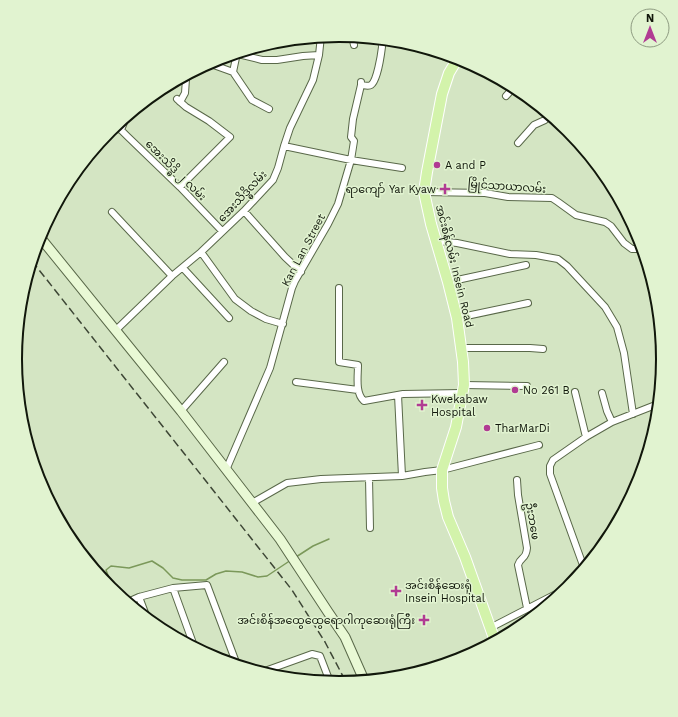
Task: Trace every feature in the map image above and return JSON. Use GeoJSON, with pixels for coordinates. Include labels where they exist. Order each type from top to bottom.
{"type":"FeatureCollection","features":[{"type":"Feature","properties":{"kind":"main road","name":"အင်းစိန်လမ်း Insein Road"},"geometry":{"type":"LineString","coordinates":[[455,64],[449,73],[442,94],[426,172],[424,192],[431,224],[437,241],[457,318],[463,362],[463,389],[456,426],[442,470],[442,488],[448,517],[493,635]]}},
{"type":"Feature","properties":{"kind":"main road"},"geometry":{"type":"LineString","coordinates":[[44,242],[181,411],[280,540],[345,637],[362,675]]}},
{"type":"Feature","properties":{"kind":"street","name":"အေးသိဒ္ဓိလမ်း"},"geometry":{"type":"LineString","coordinates":[[116,330],[172,276],[201,252],[244,211],[273,180],[290,128],[313,80],[319,56],[320,42]]}},
{"type":"Feature","properties":{"kind":"street","name":"Kan Lan Street"},"geometry":{"type":"LineString","coordinates":[[226,470],[270,368],[292,288],[338,204],[351,160],[354,141],[351,137],[353,119],[361,84],[369,86],[372,85],[376,76],[382,44]]}},
{"type":"Feature","properties":{"kind":"street"},"geometry":{"type":"LineString","coordinates":[[245,56],[262,60],[319,56]]}},
{"type":"Feature","properties":{"kind":"street"},"geometry":{"type":"LineString","coordinates":[[233,72],[235,59]]}},
{"type":"Feature","properties":{"kind":"street"},"geometry":{"type":"LineString","coordinates":[[217,66],[233,72],[252,100],[269,110]]}},
{"type":"Feature","properties":{"kind":"street"},"geometry":{"type":"LineString","coordinates":[[180,187],[230,137],[178,100],[185,93],[186,81]]}},
{"type":"Feature","properties":{"kind":"street"},"geometry":{"type":"LineString","coordinates":[[506,96],[510,92]]}},
{"type":"Feature","properties":{"kind":"street"},"geometry":{"type":"LineString","coordinates":[[518,143],[534,125],[546,118]]}},
{"type":"Feature","properties":{"kind":"street","name":"အေးသိဒ္ဓိ ၂ လမ်း"},"geometry":{"type":"LineString","coordinates":[[121,130],[180,187],[222,231]]}},
{"type":"Feature","properties":{"kind":"street"},"geometry":{"type":"LineString","coordinates":[[284,146],[351,160],[402,168]]}},
{"type":"Feature","properties":{"kind":"street","name":"မြိုင်သာယာလမ်း"},"geometry":{"type":"LineString","coordinates":[[424,192],[485,193],[508,197],[552,198],[576,215],[605,222],[611,226],[624,243],[632,249],[636,249]]}},
{"type":"Feature","properties":{"kind":"street"},"geometry":{"type":"LineString","coordinates":[[244,211],[285,257],[301,272]]}},
{"type":"Feature","properties":{"kind":"street"},"geometry":{"type":"LineString","coordinates":[[112,212],[172,276]]}},
{"type":"Feature","properties":{"kind":"street"},"geometry":{"type":"LineString","coordinates":[[437,241],[458,243],[510,254],[536,254],[558,259],[567,266],[605,307],[617,327],[624,353],[633,414]]}},
{"type":"Feature","properties":{"kind":"street"},"geometry":{"type":"LineString","coordinates":[[201,252],[235,299],[251,311],[266,319],[283,324]]}},
{"type":"Feature","properties":{"kind":"street"},"geometry":{"type":"LineString","coordinates":[[448,282],[526,265]]}},
{"type":"Feature","properties":{"kind":"street"},"geometry":{"type":"LineString","coordinates":[[183,268],[229,318]]}},
{"type":"Feature","properties":{"kind":"street"},"geometry":{"type":"LineString","coordinates":[[340,288],[339,362],[358,365],[358,390],[360,397],[364,400],[403,394],[527,386]]}},
{"type":"Feature","properties":{"kind":"street"},"geometry":{"type":"LineString","coordinates":[[457,318],[528,303]]}},
{"type":"Feature","properties":{"kind":"street"},"geometry":{"type":"LineString","coordinates":[[461,348],[543,348]]}},
{"type":"Feature","properties":{"kind":"street"},"geometry":{"type":"LineString","coordinates":[[181,411],[224,362]]}},
{"type":"Feature","properties":{"kind":"street"},"geometry":{"type":"LineString","coordinates":[[296,382],[358,390]]}},
{"type":"Feature","properties":{"kind":"street"},"geometry":{"type":"LineString","coordinates":[[575,392],[586,437]]}},
{"type":"Feature","properties":{"kind":"street"},"geometry":{"type":"LineString","coordinates":[[602,393],[612,422]]}},
{"type":"Feature","properties":{"kind":"street"},"geometry":{"type":"LineString","coordinates":[[398,395],[402,476]]}},
{"type":"Feature","properties":{"kind":"street"},"geometry":{"type":"LineString","coordinates":[[582,562],[550,474],[550,466],[553,460],[586,437],[612,422],[652,406]]}},
{"type":"Feature","properties":{"kind":"street"},"geometry":{"type":"LineString","coordinates":[[252,503],[287,482],[321,479],[402,476],[442,470],[539,445]]}},
{"type":"Feature","properties":{"kind":"street"},"geometry":{"type":"LineString","coordinates":[[369,478],[370,528]]}},
{"type":"Feature","properties":{"kind":"street","name":"ဦးဘဖေ"},"geometry":{"type":"LineString","coordinates":[[516,480],[527,548],[525,557],[519,562],[518,565],[527,608]]}},
{"type":"Feature","properties":{"kind":"street"},"geometry":{"type":"LineString","coordinates":[[133,600],[173,588],[207,585],[235,658]]}},
{"type":"Feature","properties":{"kind":"street"},"geometry":{"type":"LineString","coordinates":[[173,588],[191,639]]}},
{"type":"Feature","properties":{"kind":"street"},"geometry":{"type":"LineString","coordinates":[[139,597],[143,608]]}},
{"type":"Feature","properties":{"kind":"street"},"geometry":{"type":"LineString","coordinates":[[490,628],[545,599]]}},
{"type":"Feature","properties":{"kind":"street"},"geometry":{"type":"LineString","coordinates":[[273,668],[312,654],[316,654],[320,656],[327,675]]}},
{"type":"Feature","properties":{"kind":"waterway"},"geometry":{"type":"LineString","coordinates":[[296,557],[313,546],[329,539]]}},
{"type":"Feature","properties":{"kind":"waterway"},"geometry":{"type":"LineString","coordinates":[[108,576],[106,570],[111,566],[129,568],[152,561],[163,568],[173,578],[182,580],[206,580],[216,574],[226,571],[242,572],[258,577],[267,576],[291,560]]}},
{"type":"Feature","properties":{"kind":"railway"},"geometry":{"type":"LineString","coordinates":[[36,266],[292,590],[325,642],[343,676]]}},
{"type":"Feature","properties":{"kind":"place","name":"A and P"},"geometry":{"type":"Point","coordinates":[437,165]}},
{"type":"Feature","properties":{"kind":"place","name":"ရာကျော် Yar Kyaw"},"geometry":{"type":"Point","coordinates":[445,189]}},
{"type":"Feature","properties":{"kind":"place","name":"No 261 B"},"geometry":{"type":"Point","coordinates":[515,390]}},
{"type":"Feature","properties":{"kind":"place","name":"Kwekabaw Hospital"},"geometry":{"type":"Point","coordinates":[422,405]}},
{"type":"Feature","properties":{"kind":"place","name":"TharMarDi"},"geometry":{"type":"Point","coordinates":[487,428]}},
{"type":"Feature","properties":{"kind":"place","name":"အင်းစိန်ဆေးရုံ Insein Hospital"},"geometry":{"type":"Point","coordinates":[396,591]}},
{"type":"Feature","properties":{"kind":"place","name":"အင်းစိန်အထွေထွေရောဂါကုဆေးရုံကြီး"},"geometry":{"type":"Point","coordinates":[424,620]}}]}
